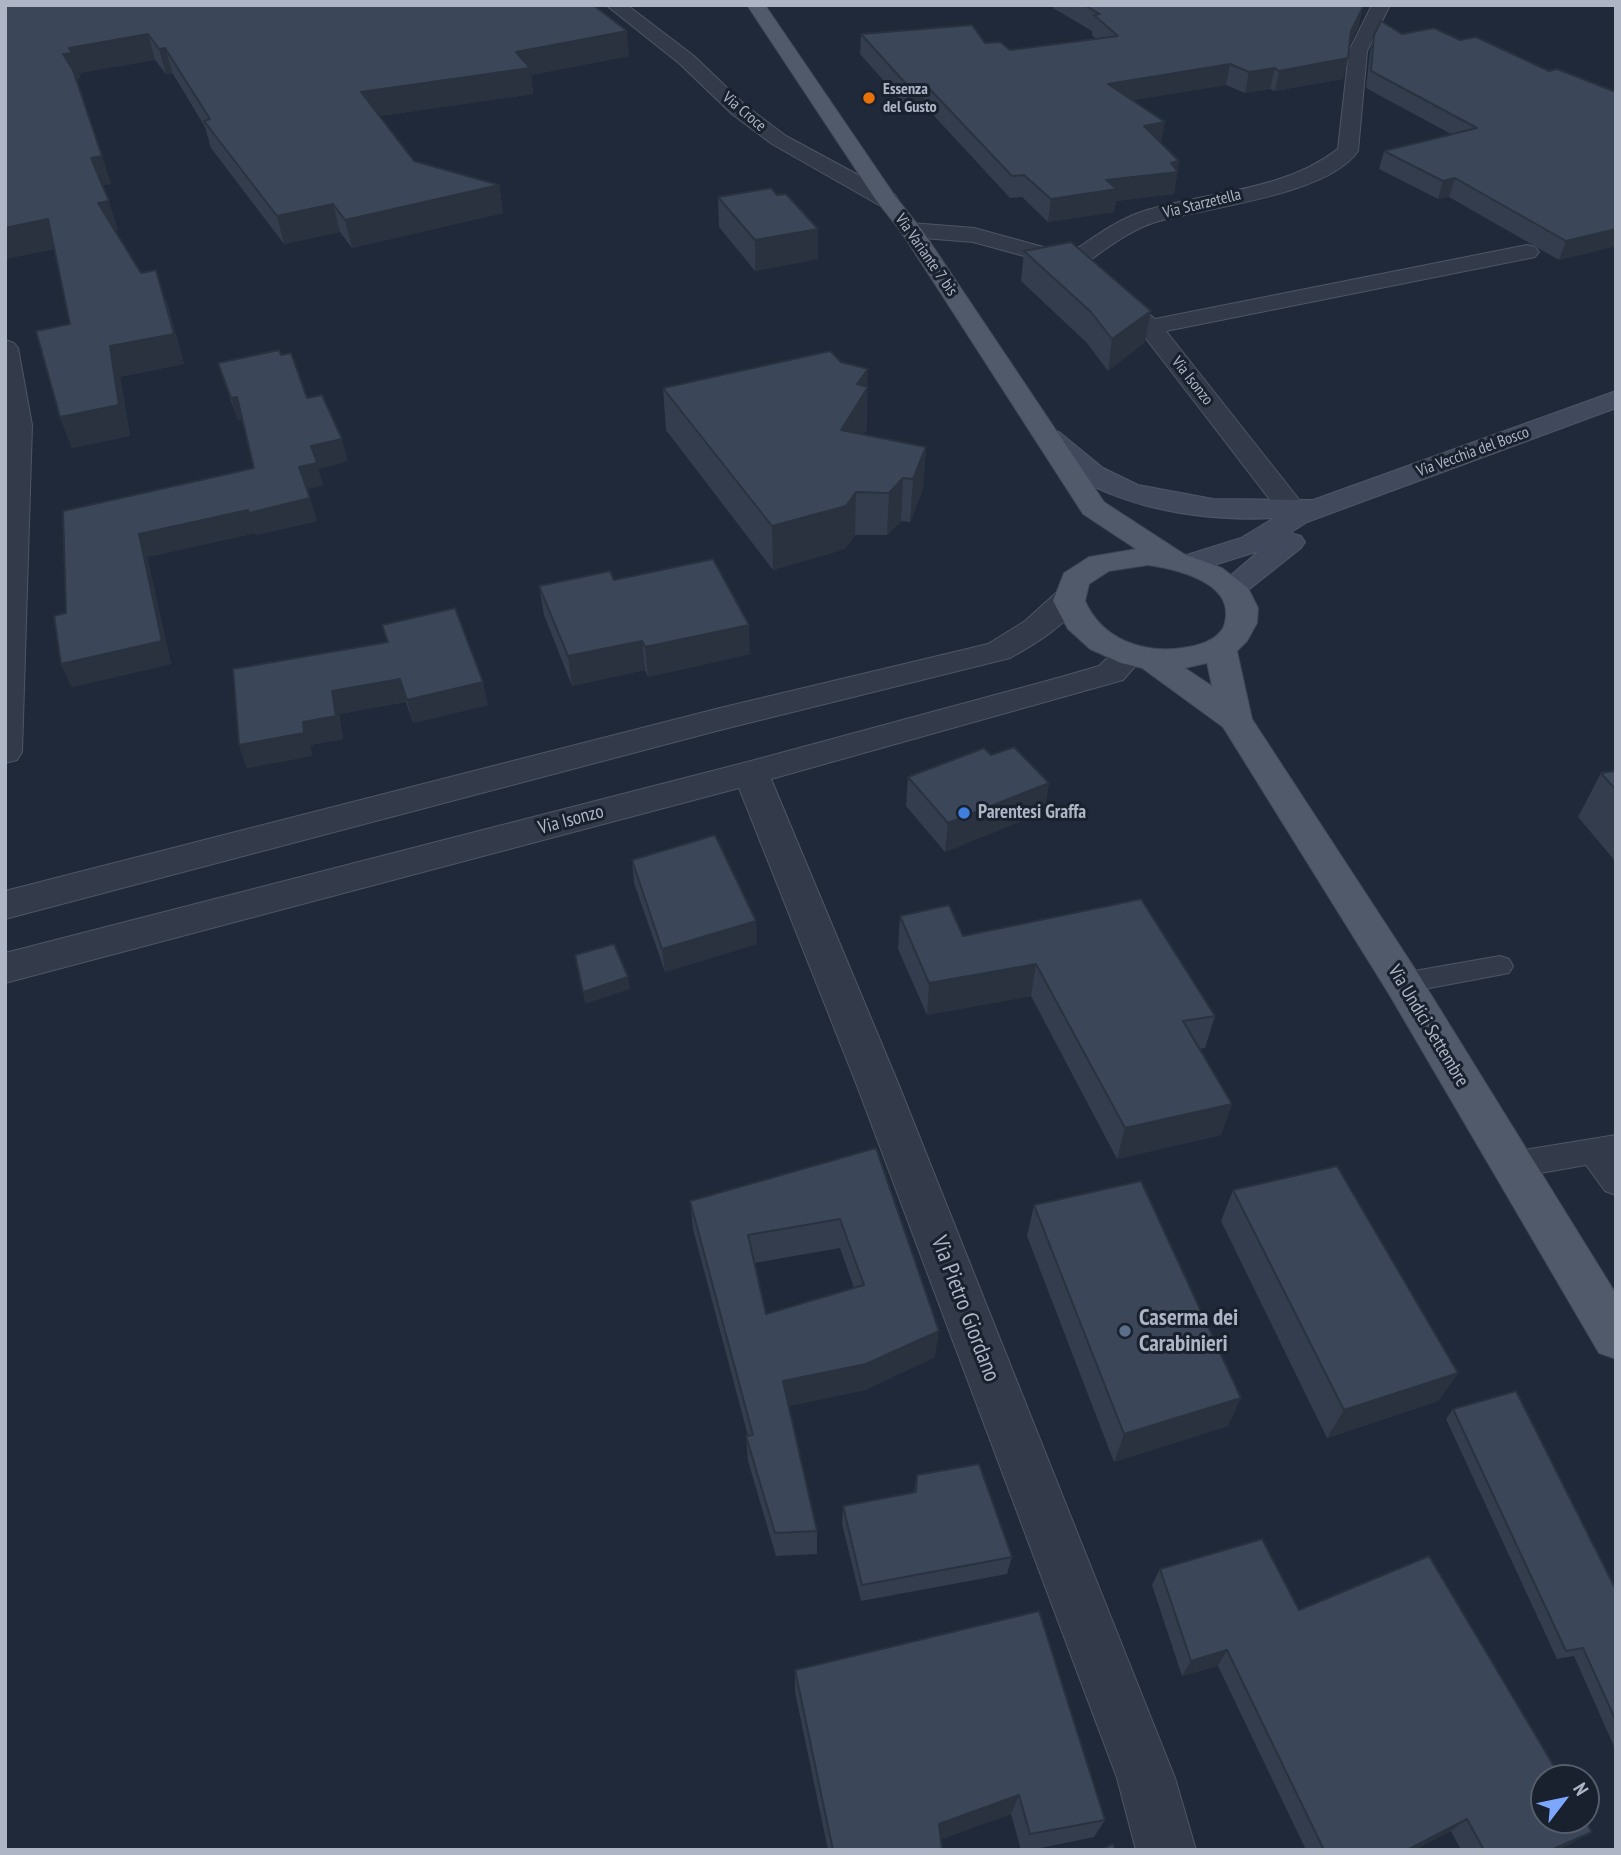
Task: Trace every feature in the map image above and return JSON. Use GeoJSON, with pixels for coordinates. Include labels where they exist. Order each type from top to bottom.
{"type":"FeatureCollection","features":[{"type":"Feature","properties":{"kind":"main road","name":"Via Variante 7 bis"},"geometry":{"type":"LineString","coordinates":[[756,5],[887,200],[911,230],[1093,508],[1180,561]]}},
{"type":"Feature","properties":{"kind":"main road","name":"Via Vecchia del Bosco"},"geometry":{"type":"LineString","coordinates":[[1180,561],[1252,544],[1294,512],[1329,505],[1616,399]]}},
{"type":"Feature","properties":{"kind":"main road"},"geometry":{"type":"LineString","coordinates":[[1049,438],[1092,474],[1111,486],[1201,508],[1294,512]]}},
{"type":"Feature","properties":{"kind":"main road","name":"Via Vecchia del Bosco"},"geometry":{"type":"LineString","coordinates":[[1231,588],[1311,525],[1329,505]]}},
{"type":"Feature","properties":{"kind":"main road"},"geometry":{"type":"LineString","coordinates":[[1091,567],[1093,508]]}},
{"type":"Feature","properties":{"kind":"main road"},"geometry":{"type":"LineString","coordinates":[[1126,557],[1180,561],[1214,575],[1231,588],[1241,604],[1242,621],[1236,636],[1220,648],[1177,661],[1142,658],[1104,645],[1084,631],[1072,615],[1068,598],[1071,586],[1091,567],[1126,557]]}},
{"type":"Feature","properties":{"kind":"main road"},"geometry":{"type":"LineString","coordinates":[[1220,648],[1234,719]]}},
{"type":"Feature","properties":{"kind":"main road"},"geometry":{"type":"LineString","coordinates":[[1142,658],[1234,719]]}},
{"type":"Feature","properties":{"kind":"main road","name":"Via Undici Settembre"},"geometry":{"type":"LineString","coordinates":[[1234,719],[1402,983],[1616,1337]]}},
{"type":"Feature","properties":{"kind":"street","name":"Via Croce"},"geometry":{"type":"LineString","coordinates":[[615,5],[647,28],[739,110],[779,140],[887,200]]}},
{"type":"Feature","properties":{"kind":"street","name":"Via Starzetella"},"geometry":{"type":"LineString","coordinates":[[1091,278],[1140,220],[1310,175],[1340,159],[1348,151],[1358,51],[1381,5]]}},
{"type":"Feature","properties":{"kind":"street"},"geometry":{"type":"LineString","coordinates":[[911,230],[974,235],[1091,278]]}},
{"type":"Feature","properties":{"kind":"street"},"geometry":{"type":"LineString","coordinates":[[1150,327],[1527,252]]}},
{"type":"Feature","properties":{"kind":"street","name":"Via Isonzo"},"geometry":{"type":"LineString","coordinates":[[1091,278],[1150,327],[1294,512]]}},
{"type":"Feature","properties":{"kind":"street"},"geometry":{"type":"LineString","coordinates":[[5,348],[18,425],[9,494],[5,751]]}},
{"type":"Feature","properties":{"kind":"street"},"geometry":{"type":"LineString","coordinates":[[5,905],[720,719],[999,651],[1023,639],[1049,619],[1068,598]]}},
{"type":"Feature","properties":{"kind":"street","name":"Via Isonzo"},"geometry":{"type":"LineString","coordinates":[[5,968],[751,773],[1111,673],[1142,658]]}},
{"type":"Feature","properties":{"kind":"street","name":"Via Pietro Giordano"},"geometry":{"type":"LineString","coordinates":[[751,773],[877,1083],[1146,1778],[1166,1850]]}},
{"type":"Feature","properties":{"kind":"lane"},"geometry":{"type":"LineString","coordinates":[[1402,983],[1500,966]]}},
{"type":"Feature","properties":{"kind":"lane"},"geometry":{"type":"LineString","coordinates":[[1513,1165],[1604,1149],[1616,1182]]}},
{"type":"Feature","properties":{"kind":"building"},"geometry":{"type":"Polygon","coordinates":[[[5,5],[593,5],[627,31],[516,52],[530,68],[361,92],[414,161],[499,185],[345,220],[333,204],[277,216],[204,121],[210,119],[165,48],[159,49],[148,34],[69,48],[72,53],[63,54],[73,70],[102,156],[91,158],[109,201],[98,203],[141,273],[156,270],[174,334],[110,346],[119,405],[60,417],[36,331],[70,324],[48,219],[5,228],[5,5]]]}},
{"type":"Feature","properties":{"kind":"building"},"geometry":{"type":"Polygon","coordinates":[[[1084,5],[1363,7],[1351,31],[1348,58],[1279,71],[1275,68],[1249,72],[1230,64],[1108,84],[1165,122],[1144,126],[1179,161],[1171,163],[1178,172],[1106,180],[1117,189],[1051,199],[1024,175],[1012,176],[925,84],[908,86],[861,34],[972,25],[985,43],[1000,42],[1010,50],[1118,36],[1094,15],[1100,14],[1084,5]]]}},
{"type":"Feature","properties":{"kind":"building"},"geometry":{"type":"Polygon","coordinates":[[[1381,21],[1402,34],[1434,28],[1460,40],[1476,37],[1549,71],[1557,69],[1616,92],[1616,229],[1566,241],[1455,178],[1443,181],[1384,151],[1477,128],[1371,71],[1374,35],[1381,21]]]}},
{"type":"Feature","properties":{"kind":"building"},"geometry":{"type":"Polygon","coordinates":[[[771,188],[777,195],[786,194],[818,229],[755,240],[718,197],[771,188]]]}},
{"type":"Feature","properties":{"kind":"building"},"geometry":{"type":"Polygon","coordinates":[[[1071,242],[1151,311],[1112,339],[1091,312],[1024,251],[1071,242]]]}},
{"type":"Feature","properties":{"kind":"building"},"geometry":{"type":"Polygon","coordinates":[[[279,350],[281,355],[291,353],[307,398],[322,395],[342,439],[311,446],[317,463],[299,467],[310,498],[249,513],[248,510],[139,534],[162,641],[61,664],[54,616],[66,613],[63,511],[254,468],[237,397],[231,398],[218,363],[279,350]]]}},
{"type":"Feature","properties":{"kind":"building"},"geometry":{"type":"Polygon","coordinates":[[[830,351],[841,362],[868,369],[857,384],[868,387],[841,430],[926,447],[913,479],[903,478],[889,493],[856,492],[846,506],[772,526],[663,388],[830,351]]]}},
{"type":"Feature","properties":{"kind":"building"},"geometry":{"type":"Polygon","coordinates":[[[713,559],[749,625],[645,647],[642,641],[568,656],[539,586],[610,571],[614,580],[713,559]]]}},
{"type":"Feature","properties":{"kind":"building"},"geometry":{"type":"Polygon","coordinates":[[[455,608],[483,682],[407,700],[400,679],[332,691],[336,716],[303,722],[304,733],[239,745],[233,669],[388,642],[382,625],[455,608]]]}},
{"type":"Feature","properties":{"kind":"building"},"geometry":{"type":"Polygon","coordinates":[[[1014,747],[1049,783],[948,823],[908,777],[984,748],[991,755],[1014,747]]]}},
{"type":"Feature","properties":{"kind":"building"},"geometry":{"type":"Polygon","coordinates":[[[1616,771],[1616,790],[1601,773],[1616,771]]]}},
{"type":"Feature","properties":{"kind":"building"},"geometry":{"type":"Polygon","coordinates":[[[715,835],[756,921],[662,949],[632,860],[715,835]]]}},
{"type":"Feature","properties":{"kind":"building"},"geometry":{"type":"Polygon","coordinates":[[[1141,899],[1215,1016],[1183,1021],[1232,1104],[1125,1128],[1036,964],[929,983],[900,916],[949,905],[963,936],[1141,899]]]}},
{"type":"Feature","properties":{"kind":"building"},"geometry":{"type":"Polygon","coordinates":[[[614,944],[628,977],[583,992],[575,955],[614,944]]]}},
{"type":"Feature","properties":{"kind":"building"},"geometry":{"type":"Polygon","coordinates":[[[876,1148],[939,1331],[866,1364],[783,1381],[817,1531],[775,1533],[746,1436],[753,1435],[690,1201],[876,1148]],[[840,1219],[748,1235],[766,1314],[864,1285],[840,1219]]]}},
{"type":"Feature","properties":{"kind":"building"},"geometry":{"type":"Polygon","coordinates":[[[1337,1166],[1458,1373],[1344,1410],[1233,1190],[1337,1166]]]}},
{"type":"Feature","properties":{"kind":"building","name":"Caserma dei Carabinieri"},"geometry":{"type":"Polygon","coordinates":[[[1141,1181],[1241,1398],[1124,1434],[1034,1205],[1141,1181]]]}},
{"type":"Feature","properties":{"kind":"building"},"geometry":{"type":"Polygon","coordinates":[[[1516,1391],[1616,1590],[1616,1721],[1583,1648],[1566,1651],[1453,1409],[1516,1391]]]}},
{"type":"Feature","properties":{"kind":"building"},"geometry":{"type":"Polygon","coordinates":[[[979,1464],[1012,1557],[862,1585],[843,1506],[916,1492],[917,1475],[979,1464]]]}},
{"type":"Feature","properties":{"kind":"building"},"geometry":{"type":"Polygon","coordinates":[[[1262,1539],[1299,1610],[1429,1556],[1553,1764],[1530,1764],[1530,1834],[1587,1834],[1551,1850],[1484,1850],[1467,1819],[1407,1850],[1324,1850],[1227,1650],[1191,1661],[1160,1569],[1262,1539]]]}},
{"type":"Feature","properties":{"kind":"building"},"geometry":{"type":"Polygon","coordinates":[[[1039,1611],[1105,1820],[1030,1834],[1019,1795],[939,1824],[942,1850],[833,1850],[795,1670],[1039,1611]]]}},
{"type":"Feature","properties":{"kind":"building"},"geometry":{"type":"Polygon","coordinates":[[[1113,1844],[1115,1850],[1101,1850],[1113,1844]]]}},
{"type":"Feature","properties":{"kind":"place","name":"Essenza del Gusto"},"geometry":{"type":"Point","coordinates":[869,98]}},
{"type":"Feature","properties":{"kind":"place","name":"Parentesi Graffa"},"geometry":{"type":"Point","coordinates":[964,813]}},
{"type":"Feature","properties":{"kind":"place","name":"Caserma dei Carabinieri"},"geometry":{"type":"Point","coordinates":[1125,1331]}}]}
